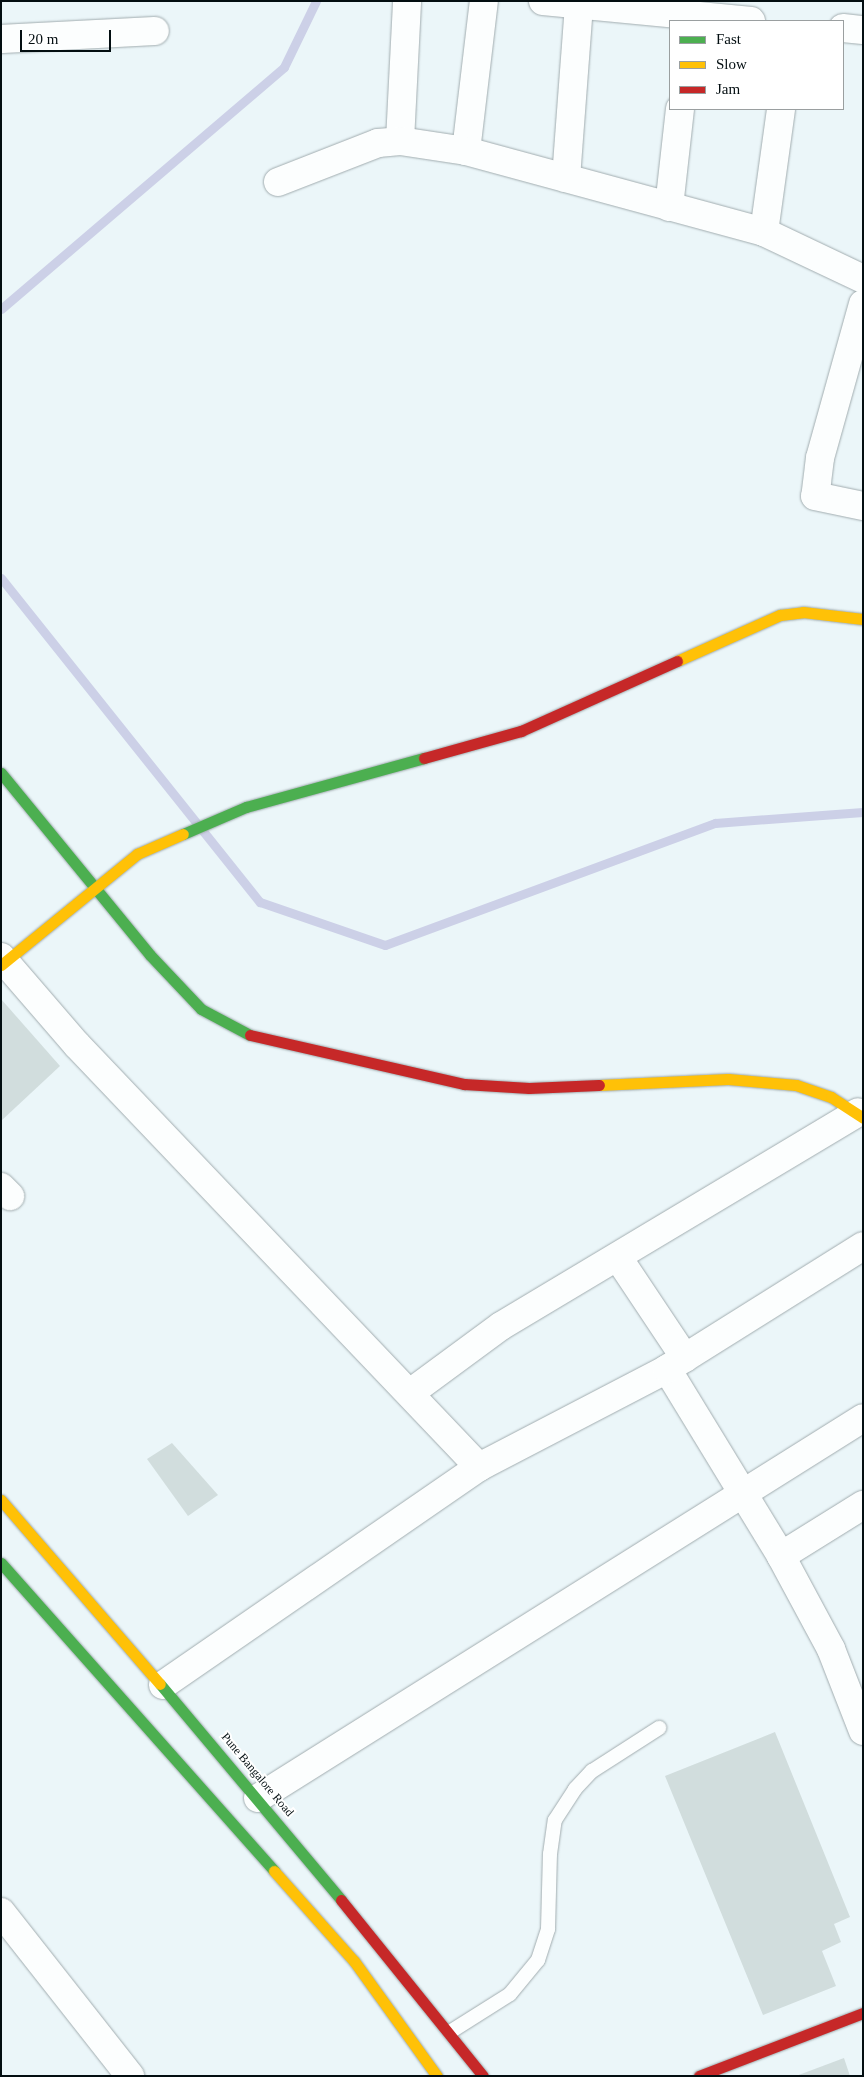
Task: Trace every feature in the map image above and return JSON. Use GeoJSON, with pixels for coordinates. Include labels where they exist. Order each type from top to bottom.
{"type":"FeatureCollection","features":[{"type":"Feature","properties":{"kind":"street"},"geometry":{"type":"LineString","coordinates":[[400,141],[407,1]]}},
{"type":"Feature","properties":{"kind":"street"},"geometry":{"type":"LineString","coordinates":[[466,151],[484,1]]}},
{"type":"Feature","properties":{"kind":"street"},"geometry":{"type":"LineString","coordinates":[[543,1],[690,18],[731,20]]}},
{"type":"Feature","properties":{"kind":"street"},"geometry":{"type":"LineString","coordinates":[[566,178],[578,4]]}},
{"type":"Feature","properties":{"kind":"street"},"geometry":{"type":"LineString","coordinates":[[844,28],[863,30]]}},
{"type":"Feature","properties":{"kind":"street"},"geometry":{"type":"LineString","coordinates":[[1,39],[156,31]]}},
{"type":"Feature","properties":{"kind":"street"},"geometry":{"type":"LineString","coordinates":[[669,206],[680,110]]}},
{"type":"Feature","properties":{"kind":"street"},"geometry":{"type":"LineString","coordinates":[[764,232],[781,110]]}},
{"type":"Feature","properties":{"kind":"street"},"geometry":{"type":"LineString","coordinates":[[278,182],[347,153],[400,141],[466,151],[764,232],[863,279]]}},
{"type":"Feature","properties":{"kind":"street"},"geometry":{"type":"LineString","coordinates":[[863,304],[820,458],[815,496],[863,506]]}},
{"type":"Feature","properties":{"kind":"street"},"geometry":{"type":"LineString","coordinates":[[478,1467],[410,1393],[77,1045],[3,961],[137,854],[246,807],[521,731],[780,615],[803,612],[863,620]]}},
{"type":"Feature","properties":{"kind":"street"},"geometry":{"type":"LineString","coordinates":[[1,773],[94,888],[201,1009],[244,1033],[391,1070],[464,1084],[529,1088],[728,1080],[796,1085],[831,1097],[860,1115],[619,1259],[501,1326],[410,1393]]}},
{"type":"Feature","properties":{"kind":"street"},"geometry":{"type":"LineString","coordinates":[[163,1685],[478,1467],[676,1364],[863,1246]]}},
{"type":"Feature","properties":{"kind":"street"},"geometry":{"type":"LineString","coordinates":[[619,1259],[743,1492],[781,1556],[830,1649],[863,1730]]}},
{"type":"Feature","properties":{"kind":"street"},"geometry":{"type":"LineString","coordinates":[[258,1798],[863,1418]]}},
{"type":"Feature","properties":{"kind":"street","name":"Pune Bangalore Road"},"geometry":{"type":"LineString","coordinates":[[1,1500],[163,1685],[258,1798],[450,2032],[483,2076]]}},
{"type":"Feature","properties":{"kind":"street"},"geometry":{"type":"LineString","coordinates":[[781,1556],[863,1505]]}},
{"type":"Feature","properties":{"kind":"street"},"geometry":{"type":"LineString","coordinates":[[1,1563],[354,1961],[437,2076]]}},
{"type":"Feature","properties":{"kind":"street"},"geometry":{"type":"LineString","coordinates":[[1,1912],[130,2076]]}},
{"type":"Feature","properties":{"kind":"street"},"geometry":{"type":"LineString","coordinates":[[699,2076],[863,2013]]}},
{"type":"Feature","properties":{"kind":"lane"},"geometry":{"type":"LineString","coordinates":[[450,2032],[510,1994],[538,1960],[548,1929],[550,1854],[555,1820],[575,1789],[592,1771],[659,1728]]}},
{"type":"Feature","properties":{"kind":"building"},"geometry":{"type":"Polygon","coordinates":[[[1,999],[60,1066],[1,1121],[1,999]]]}},
{"type":"Feature","properties":{"kind":"building"},"geometry":{"type":"Polygon","coordinates":[[[172,1443],[218,1495],[188,1516],[147,1459],[172,1443]]]}},
{"type":"Feature","properties":{"kind":"building"},"geometry":{"type":"Polygon","coordinates":[[[775,1732],[850,1917],[834,1924],[841,1942],[822,1951],[836,1986],[763,2015],[665,1776],[775,1732]]]}},
{"type":"Feature","properties":{"kind":"building"},"geometry":{"type":"Polygon","coordinates":[[[844,2058],[850,2076],[796,2076],[844,2058]]]}},
{"type":"Feature","properties":{"kind":"waterway"},"geometry":{"type":"LineString","coordinates":[[1,309],[284,67],[316,1]]}},
{"type":"Feature","properties":{"kind":"waterway"},"geometry":{"type":"LineString","coordinates":[[1,578],[260,902],[385,945],[715,823],[863,812]]}},
{"type":"Feature","properties":{"kind":"traffic: fast"},"geometry":{"type":"LineString","coordinates":[[183,834],[246,807],[424,758]]}},
{"type":"Feature","properties":{"kind":"traffic: fast"},"geometry":{"type":"LineString","coordinates":[[1,773],[150,955],[201,1009],[250,1035]]}},
{"type":"Feature","properties":{"kind":"traffic: fast"},"geometry":{"type":"LineString","coordinates":[[1,1563],[274,1871]]}},
{"type":"Feature","properties":{"kind":"traffic: fast"},"geometry":{"type":"LineString","coordinates":[[160,1684],[341,1900]]}},
{"type":"Feature","properties":{"kind":"traffic: slow"},"geometry":{"type":"LineString","coordinates":[[677,661],[780,615],[803,612],[863,619]]}},
{"type":"Feature","properties":{"kind":"traffic: slow"},"geometry":{"type":"LineString","coordinates":[[1,965],[137,854],[183,834]]}},
{"type":"Feature","properties":{"kind":"traffic: slow"},"geometry":{"type":"LineString","coordinates":[[599,1085],[728,1079],[796,1085],[831,1097],[863,1118]]}},
{"type":"Feature","properties":{"kind":"traffic: slow"},"geometry":{"type":"LineString","coordinates":[[1,1500],[160,1684]]}},
{"type":"Feature","properties":{"kind":"traffic: slow"},"geometry":{"type":"LineString","coordinates":[[274,1871],[354,1961],[437,2076]]}},
{"type":"Feature","properties":{"kind":"traffic: jam"},"geometry":{"type":"LineString","coordinates":[[424,758],[521,731],[677,661]]}},
{"type":"Feature","properties":{"kind":"traffic: jam"},"geometry":{"type":"LineString","coordinates":[[250,1035],[464,1084],[529,1088],[599,1085]]}},
{"type":"Feature","properties":{"kind":"traffic: jam"},"geometry":{"type":"LineString","coordinates":[[341,1900],[483,2076]]}},
{"type":"Feature","properties":{"kind":"traffic: jam"},"geometry":{"type":"LineString","coordinates":[[699,2076],[863,2013]]}}]}
